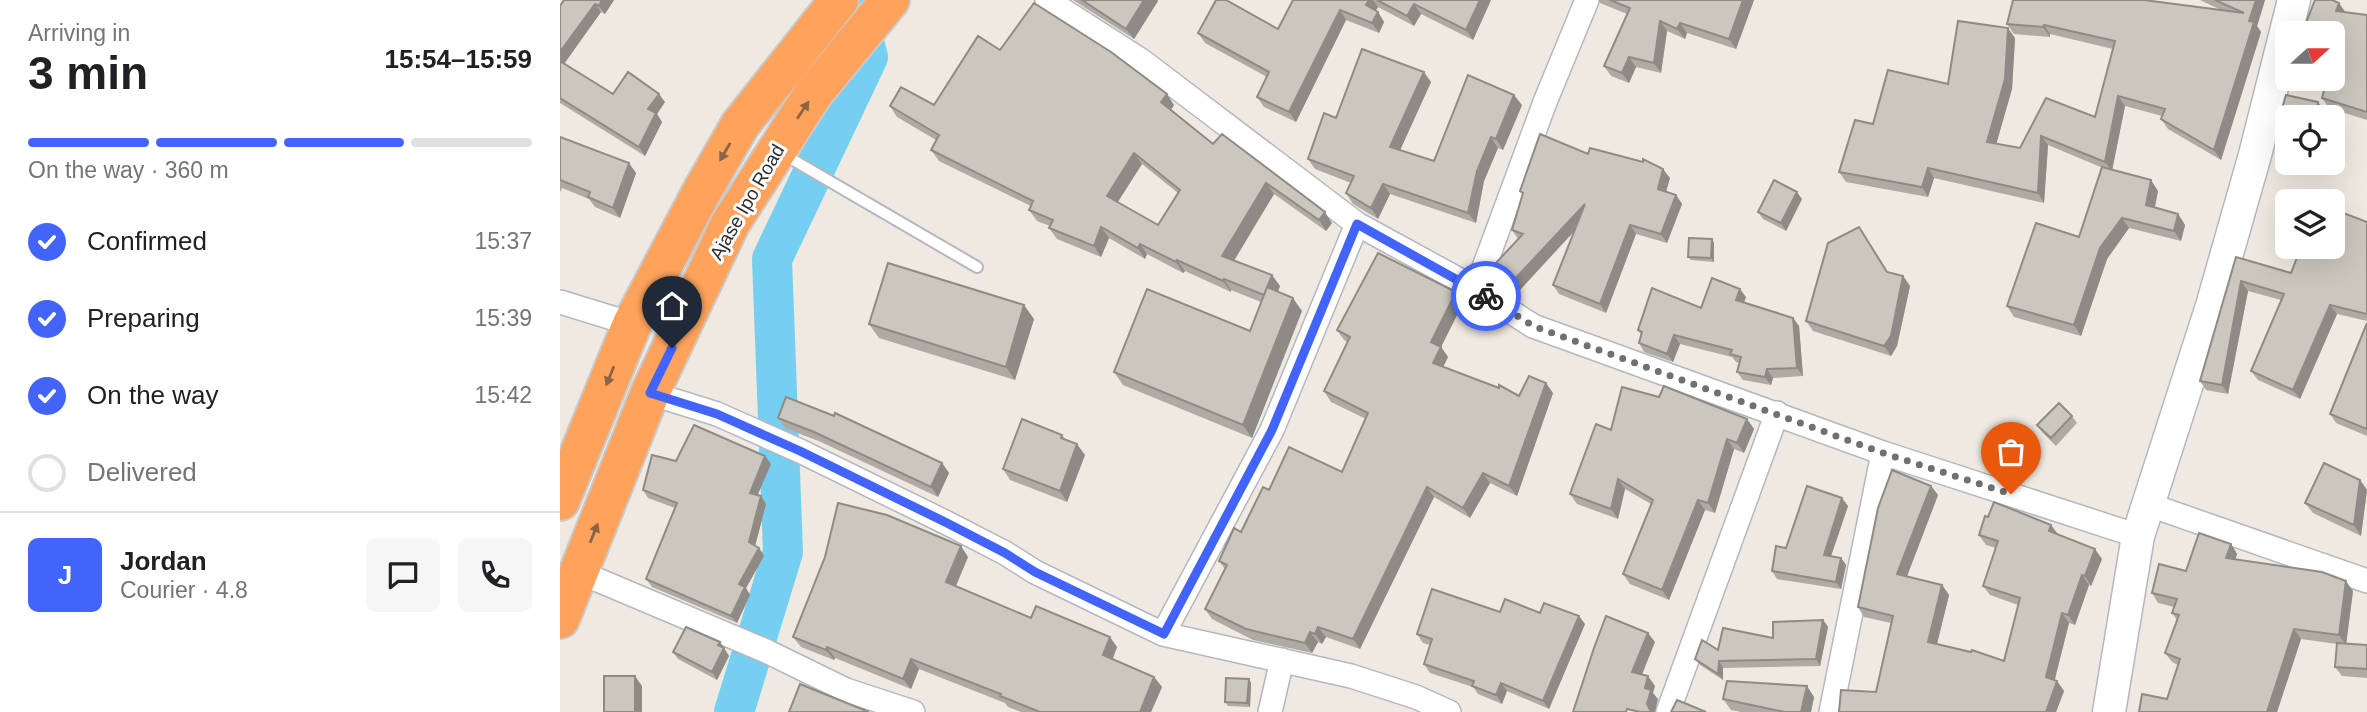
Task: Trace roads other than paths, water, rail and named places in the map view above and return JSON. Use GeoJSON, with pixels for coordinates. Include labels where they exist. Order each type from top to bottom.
{"type":"FeatureCollection","features":[{"type":"Feature","properties":{"kind":"highway","name":"Ajase Ipo Road"},"geometry":{"type":"LineString","coordinates":[[560,619],[650,393],[730,224],[781,153],[813,94],[890,0]]}},
{"type":"Feature","properties":{"kind":"highway"},"geometry":{"type":"LineString","coordinates":[[560,501],[632,324],[664,261],[740,125],[824,8]]}},
{"type":"Feature","properties":{"kind":"street"},"geometry":{"type":"LineString","coordinates":[[1047,0],[1142,61],[1357,224],[1476,289],[1533,326],[1883,453],[2138,536]]}},
{"type":"Feature","properties":{"kind":"street"},"geometry":{"type":"LineString","coordinates":[[1476,289],[1545,102],[1587,0]]}},
{"type":"Feature","properties":{"kind":"street"},"geometry":{"type":"LineString","coordinates":[[2109,712],[2138,536],[2212,306],[2255,155],[2294,0]]}},
{"type":"Feature","properties":{"kind":"street"},"geometry":{"type":"LineString","coordinates":[[1164,634],[1272,430],[1357,224]]}},
{"type":"Feature","properties":{"kind":"street"},"geometry":{"type":"LineString","coordinates":[[560,302],[632,324]]}},
{"type":"Feature","properties":{"kind":"street"},"geometry":{"type":"LineString","coordinates":[[650,393],[717,414],[800,451],[947,523],[1035,572],[1164,634],[1351,676],[1413,705],[1450,712]]}},
{"type":"Feature","properties":{"kind":"street"},"geometry":{"type":"LineString","coordinates":[[1668,712],[1777,413]]}},
{"type":"Feature","properties":{"kind":"street"},"geometry":{"type":"LineString","coordinates":[[1831,712],[1883,453]]}},
{"type":"Feature","properties":{"kind":"street"},"geometry":{"type":"LineString","coordinates":[[2147,504],[2367,582]]}},
{"type":"Feature","properties":{"kind":"street"},"geometry":{"type":"LineString","coordinates":[[579,572],[766,651],[846,690],[913,712]]}},
{"type":"Feature","properties":{"kind":"street"},"geometry":{"type":"LineString","coordinates":[[1270,712],[1282,660]]}},
{"type":"Feature","properties":{"kind":"lane"},"geometry":{"type":"LineString","coordinates":[[781,153],[977,267]]}},
{"type":"Feature","properties":{"kind":"waterway"},"geometry":{"type":"LineString","coordinates":[[734,712],[783,552],[772,259],[868,57],[853,0]]}}]}
